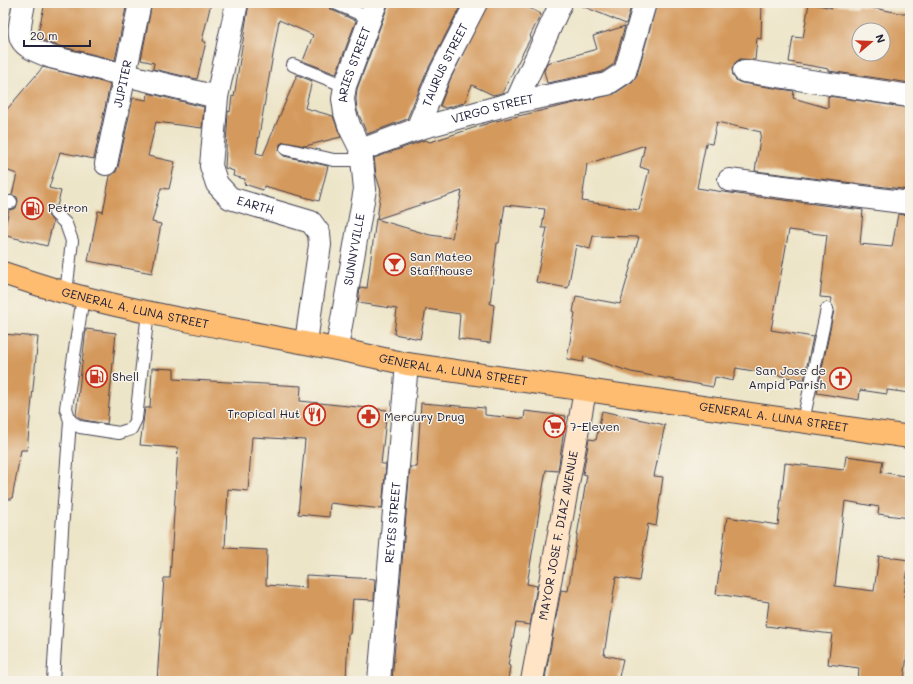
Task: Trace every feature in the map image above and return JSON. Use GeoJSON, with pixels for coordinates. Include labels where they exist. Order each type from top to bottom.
{"type":"FeatureCollection","features":[{"type":"Feature","properties":{"kind":"main road","name":"GENERAL A. LUNA STREET"},"geometry":{"type":"LineString","coordinates":[[3,273],[74,295],[148,312],[337,348],[407,364],[910,437]]}},
{"type":"Feature","properties":{"kind":"street"},"geometry":{"type":"LineString","coordinates":[[24,3],[19,32],[22,42],[30,49],[51,57],[217,97]]}},
{"type":"Feature","properties":{"kind":"street","name":"JUPITER"},"geometry":{"type":"LineString","coordinates":[[106,164],[140,3]]}},
{"type":"Feature","properties":{"kind":"street","name":"EARTH"},"geometry":{"type":"LineString","coordinates":[[236,3],[217,97],[211,166],[217,184],[230,198],[311,222],[318,233],[320,245],[306,342]]}},
{"type":"Feature","properties":{"kind":"street","name":"TAURUS STREET"},"geometry":{"type":"LineString","coordinates":[[417,129],[439,75],[476,3]]}},
{"type":"Feature","properties":{"kind":"street"},"geometry":{"type":"LineString","coordinates":[[516,102],[561,3]]}},
{"type":"Feature","properties":{"kind":"street","name":"VIRGO STREET"},"geometry":{"type":"LineString","coordinates":[[361,155],[417,129],[516,102],[606,84],[625,72],[645,3]]}},
{"type":"Feature","properties":{"kind":"street","name":"ARIES STREET"},"geometry":{"type":"LineString","coordinates":[[361,155],[345,113],[343,99],[345,86],[372,10]]}},
{"type":"Feature","properties":{"kind":"street"},"geometry":{"type":"LineString","coordinates":[[744,71],[910,96]]}},
{"type":"Feature","properties":{"kind":"street","name":"SUNNYVILLE"},"geometry":{"type":"LineString","coordinates":[[337,348],[366,189],[361,155]]}},
{"type":"Feature","properties":{"kind":"street"},"geometry":{"type":"LineString","coordinates":[[729,180],[910,203]]}},
{"type":"Feature","properties":{"kind":"street","name":"REYES STREET"},"geometry":{"type":"LineString","coordinates":[[379,681],[407,364]]}},
{"type":"Feature","properties":{"kind":"street","name":"MAYOR JOSE F. DIAZ AVENUE"},"geometry":{"type":"LineString","coordinates":[[532,681],[585,390]]}},
{"type":"Feature","properties":{"kind":"lane"},"geometry":{"type":"LineString","coordinates":[[335,3],[372,10]]}},
{"type":"Feature","properties":{"kind":"lane"},"geometry":{"type":"LineString","coordinates":[[293,65],[345,86]]}},
{"type":"Feature","properties":{"kind":"lane"},"geometry":{"type":"LineString","coordinates":[[286,149],[334,160],[361,155]]}},
{"type":"Feature","properties":{"kind":"lane"},"geometry":{"type":"LineString","coordinates":[[53,681],[70,421],[66,408],[74,295],[72,241],[66,224],[55,213]]}},
{"type":"Feature","properties":{"kind":"lane"},"geometry":{"type":"LineString","coordinates":[[803,421],[827,309]]}},
{"type":"Feature","properties":{"kind":"lane"},"geometry":{"type":"LineString","coordinates":[[70,421],[80,428],[119,433],[131,429],[136,419],[148,312]]}},
{"type":"Feature","properties":{"kind":"building"},"geometry":{"type":"Polygon","coordinates":[[[45,3],[127,3],[115,60],[55,45],[37,37],[45,3]]]}},
{"type":"Feature","properties":{"kind":"building"},"geometry":{"type":"Polygon","coordinates":[[[152,3],[211,3],[202,41],[206,42],[197,79],[153,69],[154,63],[141,60],[152,3]]]}},
{"type":"Feature","properties":{"kind":"building"},"geometry":{"type":"Polygon","coordinates":[[[249,3],[325,3],[332,10],[356,21],[336,74],[303,61],[313,35],[279,20],[256,153],[263,155],[297,75],[312,81],[305,108],[333,116],[341,137],[305,146],[284,142],[280,144],[279,151],[284,156],[328,166],[319,201],[264,186],[263,190],[244,184],[245,179],[233,176],[234,171],[225,168],[228,111],[230,112],[232,96],[234,97],[249,3]]]}},
{"type":"Feature","properties":{"kind":"building"},"geometry":{"type":"Polygon","coordinates":[[[389,3],[462,3],[428,69],[407,119],[367,134],[357,110],[357,89],[389,3]]]}},
{"type":"Feature","properties":{"kind":"building"},"geometry":{"type":"Polygon","coordinates":[[[488,3],[519,3],[541,14],[530,36],[531,37],[502,93],[493,95],[472,85],[464,103],[445,108],[440,106],[450,80],[488,3]]]}},
{"type":"Feature","properties":{"kind":"building"},"geometry":{"type":"Polygon","coordinates":[[[575,3],[632,3],[626,24],[575,3]]]}},
{"type":"Feature","properties":{"kind":"building"},"geometry":{"type":"Polygon","coordinates":[[[657,3],[762,3],[761,39],[757,38],[755,60],[740,59],[735,63],[732,69],[733,76],[737,81],[794,91],[793,98],[828,108],[828,96],[910,108],[910,190],[755,171],[761,132],[717,122],[712,144],[706,143],[697,188],[863,210],[860,244],[892,247],[898,214],[910,215],[910,393],[887,390],[887,394],[860,390],[859,400],[817,393],[834,310],[831,303],[832,298],[820,297],[827,235],[789,230],[771,330],[813,337],[804,380],[736,368],[733,381],[715,377],[713,387],[631,372],[584,356],[583,362],[567,359],[575,313],[573,312],[576,296],[620,304],[639,237],[593,236],[590,249],[576,245],[568,288],[536,282],[547,228],[542,228],[545,209],[505,205],[499,243],[497,243],[490,304],[494,305],[490,343],[458,339],[460,314],[426,309],[420,339],[394,334],[397,309],[358,303],[360,287],[367,288],[376,219],[430,235],[452,238],[462,191],[377,219],[381,191],[376,175],[374,158],[425,140],[430,142],[492,122],[614,94],[632,82],[637,75],[657,3]],[[645,145],[587,164],[582,201],[639,210],[649,170],[640,167],[645,145]]]}},
{"type":"Feature","properties":{"kind":"building"},"geometry":{"type":"Polygon","coordinates":[[[809,3],[832,8],[832,5],[857,7],[858,5],[910,15],[910,83],[829,71],[829,69],[789,62],[793,37],[803,38],[809,3]]]}},
{"type":"Feature","properties":{"kind":"building"},"geometry":{"type":"Polygon","coordinates":[[[625,26],[614,64],[602,72],[547,83],[544,71],[547,63],[597,49],[593,36],[625,26]]]}},
{"type":"Feature","properties":{"kind":"building"},"geometry":{"type":"Polygon","coordinates":[[[43,67],[110,84],[94,159],[60,152],[49,188],[61,191],[57,206],[50,207],[48,211],[48,215],[53,222],[47,246],[3,235],[9,210],[16,208],[18,201],[17,197],[12,195],[17,174],[3,169],[3,114],[43,67]]]}},
{"type":"Feature","properties":{"kind":"building"},"geometry":{"type":"Polygon","coordinates":[[[148,93],[204,107],[202,128],[156,122],[148,156],[175,162],[169,189],[161,188],[152,222],[161,224],[152,273],[88,261],[98,211],[103,212],[110,176],[116,172],[118,167],[133,98],[147,100],[148,93]]]}},
{"type":"Feature","properties":{"kind":"building","name":"Shell"},"geometry":{"type":"Polygon","coordinates":[[[86,329],[116,333],[107,424],[83,420],[76,415],[86,329]]]}},
{"type":"Feature","properties":{"kind":"building"},"geometry":{"type":"Polygon","coordinates":[[[3,334],[38,337],[27,450],[21,450],[12,499],[3,499],[3,334]]]}},
{"type":"Feature","properties":{"kind":"building"},"geometry":{"type":"Polygon","coordinates":[[[152,368],[174,369],[174,379],[301,386],[300,401],[387,410],[381,464],[386,464],[382,509],[330,503],[329,517],[298,514],[305,440],[252,437],[248,491],[228,489],[225,548],[267,550],[266,585],[306,588],[306,575],[375,579],[374,600],[353,599],[350,634],[348,634],[346,681],[157,681],[164,578],[170,578],[178,448],[140,445],[145,408],[150,408],[152,368]]]}},
{"type":"Feature","properties":{"kind":"building"},"geometry":{"type":"Polygon","coordinates":[[[421,403],[485,408],[485,415],[524,419],[525,411],[566,416],[558,471],[546,470],[527,584],[537,586],[530,625],[516,623],[508,665],[510,666],[508,681],[392,681],[410,467],[417,467],[421,403]]]}},
{"type":"Feature","properties":{"kind":"building"},"geometry":{"type":"Polygon","coordinates":[[[602,411],[665,425],[654,476],[663,477],[656,526],[648,524],[639,581],[616,577],[604,655],[623,659],[618,681],[558,681],[545,678],[561,590],[568,591],[587,475],[583,474],[589,439],[596,440],[602,411]]]}},
{"type":"Feature","properties":{"kind":"building"},"geometry":{"type":"Polygon","coordinates":[[[846,456],[883,461],[881,472],[910,477],[910,518],[878,514],[879,507],[845,501],[835,586],[874,591],[879,556],[909,560],[904,597],[910,598],[910,629],[904,681],[858,681],[859,668],[828,664],[832,634],[766,626],[769,602],[716,594],[727,517],[778,525],[785,463],[844,470],[846,456]]]}},
{"type":"Feature","properties":{"kind":"place","name":"Petron"},"geometry":{"type":"Point","coordinates":[33,208]}},
{"type":"Feature","properties":{"kind":"place","name":"San Mateo Staffhouse"},"geometry":{"type":"Point","coordinates":[394,264]}},
{"type":"Feature","properties":{"kind":"place","name":"Shell"},"geometry":{"type":"Point","coordinates":[96,377]}},
{"type":"Feature","properties":{"kind":"place","name":"San Jose de Ampid Parish"},"geometry":{"type":"Point","coordinates":[841,378]}},
{"type":"Feature","properties":{"kind":"place","name":"Tropical Hut"},"geometry":{"type":"Point","coordinates":[315,414]}},
{"type":"Feature","properties":{"kind":"place","name":"Mercury Drug"},"geometry":{"type":"Point","coordinates":[368,417]}},
{"type":"Feature","properties":{"kind":"place","name":"7-Eleven"},"geometry":{"type":"Point","coordinates":[555,427]}}]}
